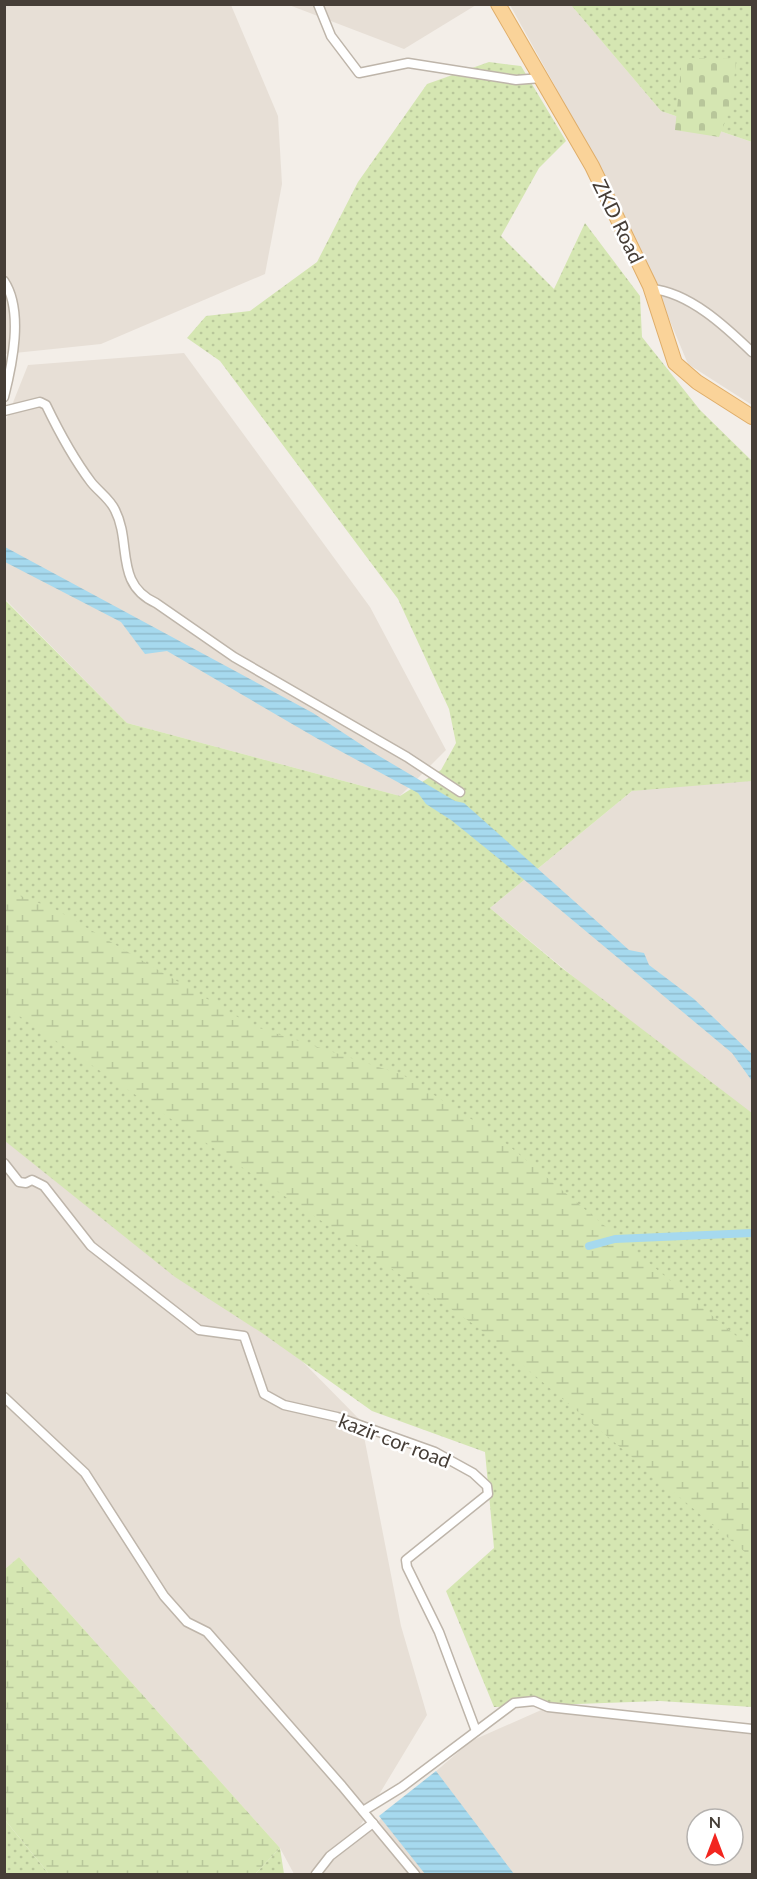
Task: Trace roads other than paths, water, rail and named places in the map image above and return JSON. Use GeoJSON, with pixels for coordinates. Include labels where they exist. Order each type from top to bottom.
{"type":"FeatureCollection","features":[{"type":"Feature","properties":{"kind":"main road","name":"ZKD Road"},"geometry":{"type":"LineString","coordinates":[[498,4],[592,166],[651,289],[675,363],[697,382],[753,417]]}},
{"type":"Feature","properties":{"kind":"street"},"geometry":{"type":"LineString","coordinates":[[318,4],[332,36],[360,73],[408,63],[516,80],[541,78]]}},
{"type":"Feature","properties":{"kind":"street"},"geometry":{"type":"LineString","coordinates":[[4,280],[15,324],[13,353],[4,398]]}},
{"type":"Feature","properties":{"kind":"street"},"geometry":{"type":"LineString","coordinates":[[651,289],[688,302],[715,319],[753,352]]}},
{"type":"Feature","properties":{"kind":"street"},"geometry":{"type":"LineString","coordinates":[[4,411],[40,402],[46,405],[66,446],[92,483],[116,511],[126,564],[135,588],[143,597],[156,603],[234,657],[407,758],[460,792]]}},
{"type":"Feature","properties":{"kind":"street","name":"kazir cor road"},"geometry":{"type":"LineString","coordinates":[[4,1163],[19,1182],[26,1183],[32,1180],[44,1186],[92,1246],[199,1330],[244,1336],[264,1394],[285,1405],[337,1417],[435,1452],[483,1481],[488,1494],[406,1560],[406,1567],[439,1632],[476,1731]]}},
{"type":"Feature","properties":{"kind":"street"},"geometry":{"type":"LineString","coordinates":[[4,1397],[85,1473],[164,1596],[187,1622],[207,1632],[363,1811],[414,1875]]}},
{"type":"Feature","properties":{"kind":"street"},"geometry":{"type":"LineString","coordinates":[[363,1811],[402,1786],[514,1703],[524,1701],[548,1707],[753,1729]]}},
{"type":"Feature","properties":{"kind":"street"},"geometry":{"type":"LineString","coordinates":[[316,1875],[330,1856],[373,1823]]}},
{"type":"Feature","properties":{"kind":"water"},"geometry":{"type":"Polygon","coordinates":[[[5,547],[313,713],[374,753],[455,801],[464,803],[629,950],[644,953],[649,965],[694,999],[752,1054],[752,1081],[732,1053],[498,858],[451,820],[426,804],[418,793],[318,739],[167,651],[145,654],[121,622],[5,562],[5,547]]]}},
{"type":"Feature","properties":{"kind":"water"},"geometry":{"type":"Polygon","coordinates":[[[436,1771],[514,1874],[425,1874],[379,1816],[436,1771]]]}},
{"type":"Feature","properties":{"kind":"waterway"},"geometry":{"type":"LineString","coordinates":[[589,1246],[615,1239],[752,1233]]}}]}
